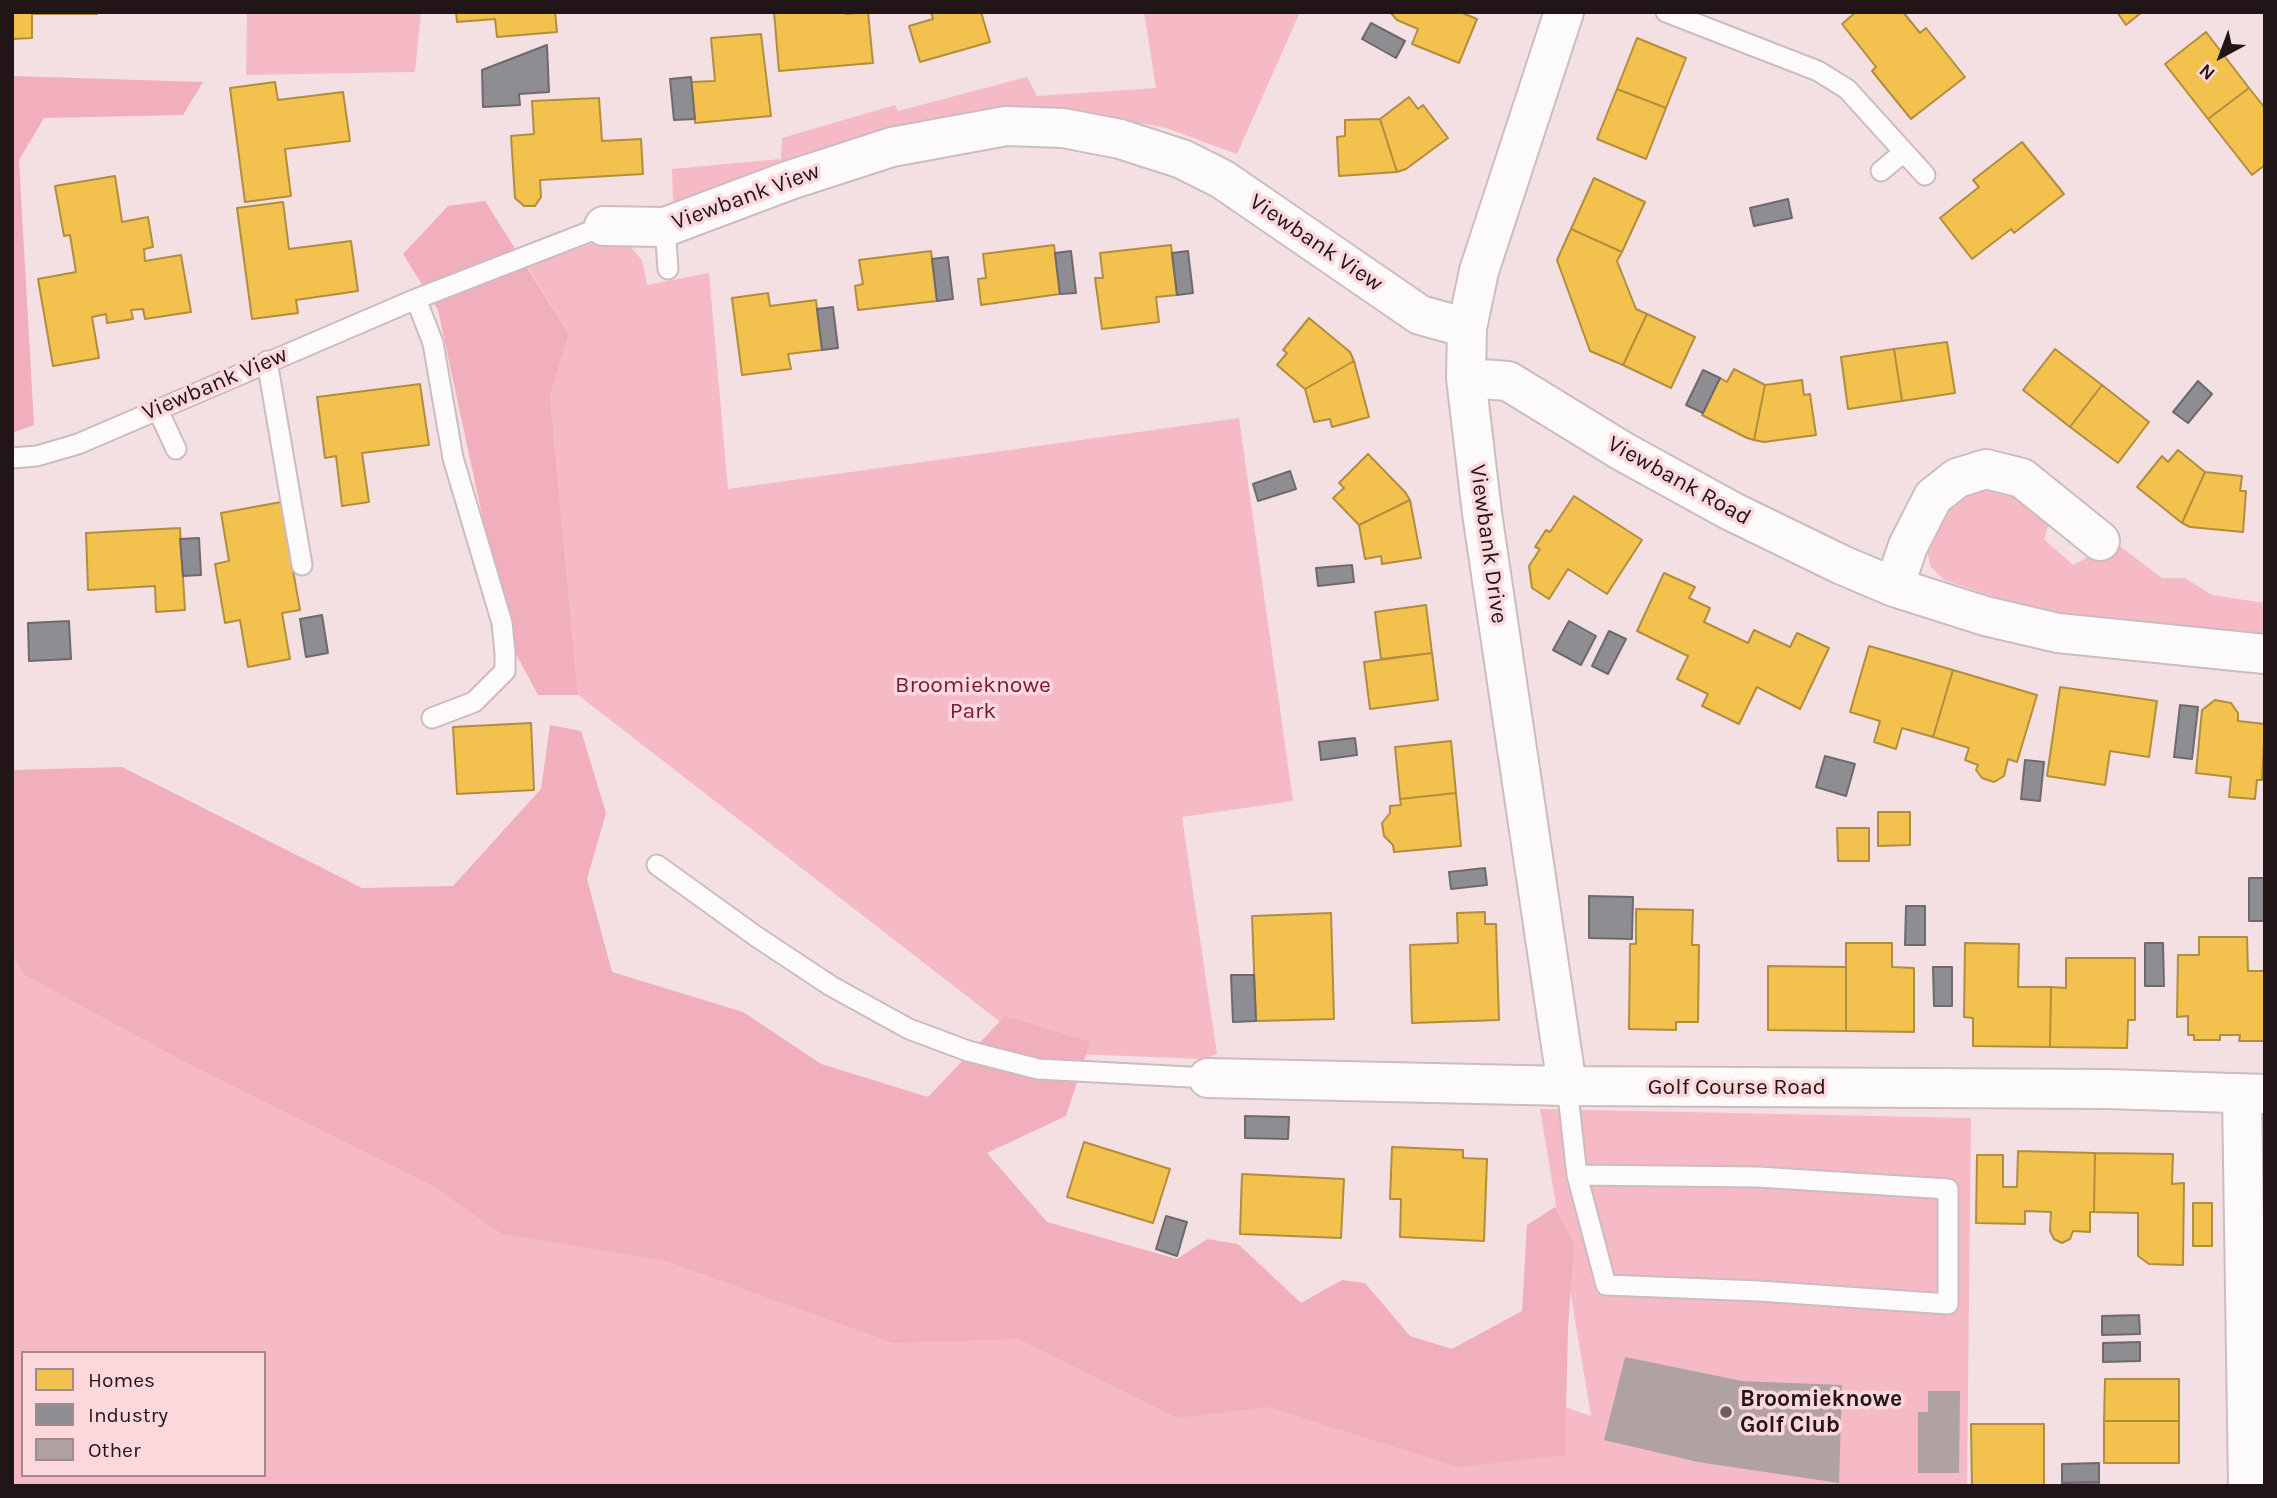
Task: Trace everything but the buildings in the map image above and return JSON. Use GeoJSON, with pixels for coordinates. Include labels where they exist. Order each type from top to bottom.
{"type":"FeatureCollection","features":[{"type":"Feature","properties":{"kind":"street","name":"Viewbank Drive"},"geometry":{"type":"LineString","coordinates":[[1564,12],[1479,271],[1467,328],[1466,378],[1482,513],[1567,1086]]}},
{"type":"Feature","properties":{"kind":"street","name":"Viewbank View"},"geometry":{"type":"LineString","coordinates":[[604,226],[664,227],[789,180],[892,147],[1006,125],[1063,128],[1120,139],[1192,164],[1222,179],[1420,315],[1467,328]]}},
{"type":"Feature","properties":{"kind":"street","name":"Viewbank Road"},"geometry":{"type":"LineString","coordinates":[[1466,378],[1508,381],[1622,451],[1731,512],[1894,587],[1985,615],[2058,633],[2265,654]]}},
{"type":"Feature","properties":{"kind":"street"},"geometry":{"type":"LineString","coordinates":[[1894,587],[1908,546],[1933,497],[1957,478],[1986,469],[2022,478],[2083,535]]}},
{"type":"Feature","properties":{"kind":"street","name":"Golf Course Road"},"geometry":{"type":"LineString","coordinates":[[1209,1078],[1567,1086],[2092,1089],[2253,1094]]}},
{"type":"Feature","properties":{"kind":"street"},"geometry":{"type":"LineString","coordinates":[[2248,1486],[2253,1094]]}},
{"type":"Feature","properties":{"kind":"lane"},"geometry":{"type":"LineString","coordinates":[[1666,12],[1818,71],[1847,89],[1925,175]]}},
{"type":"Feature","properties":{"kind":"lane"},"geometry":{"type":"LineString","coordinates":[[1881,171],[1904,152]]}},
{"type":"Feature","properties":{"kind":"lane","name":"Viewbank View"},"geometry":{"type":"LineString","coordinates":[[12,457],[37,456],[78,443],[416,299],[604,226]]}},
{"type":"Feature","properties":{"kind":"lane"},"geometry":{"type":"LineString","coordinates":[[664,227],[668,269]]}},
{"type":"Feature","properties":{"kind":"lane"},"geometry":{"type":"LineString","coordinates":[[416,299],[433,343],[453,458],[502,623],[505,653],[505,671],[474,702],[432,718]]}},
{"type":"Feature","properties":{"kind":"lane"},"geometry":{"type":"LineString","coordinates":[[267,361],[303,565]]}},
{"type":"Feature","properties":{"kind":"lane"},"geometry":{"type":"LineString","coordinates":[[157,408],[176,449]]}},
{"type":"Feature","properties":{"kind":"lane"},"geometry":{"type":"LineString","coordinates":[[657,865],[831,986],[909,1029],[932,1038],[968,1051],[1038,1069],[1209,1078]]}},
{"type":"Feature","properties":{"kind":"lane"},"geometry":{"type":"LineString","coordinates":[[1567,1086],[1577,1175],[1606,1285],[1759,1291],[1948,1304],[1948,1189],[1758,1177],[1577,1175]]}},
{"type":"Feature","properties":{"kind":"green space"},"geometry":{"type":"Polygon","coordinates":[[[247,12],[421,12],[415,72],[246,75],[247,12]]]}},
{"type":"Feature","properties":{"kind":"green space"},"geometry":{"type":"Polygon","coordinates":[[[1144,12],[1300,12],[1237,154],[1163,127],[1061,110],[688,200],[673,201],[672,169],[781,159],[782,138],[895,105],[898,111],[1027,77],[1037,96],[1156,88],[1144,12]]]}},
{"type":"Feature","properties":{"kind":"green space","name":"Broomieknowe Park"},"geometry":{"type":"Polygon","coordinates":[[[602,240],[616,240],[630,246],[642,260],[647,285],[709,273],[728,489],[1239,418],[1293,801],[1182,817],[1217,1054],[1203,1059],[1075,1054],[1030,1045],[578,695],[550,396],[569,334],[527,266],[602,240]]]}},
{"type":"Feature","properties":{"kind":"green space"},"geometry":{"type":"Polygon","coordinates":[[[1989,480],[2052,515],[2044,539],[2073,565],[2094,554],[2103,561],[2121,547],[2162,578],[2185,578],[2212,595],[2265,603],[2265,635],[2060,614],[2013,603],[1944,580],[1931,567],[1926,549],[1943,506],[1989,480]]]}},
{"type":"Feature","properties":{"kind":"green space"},"geometry":{"type":"Polygon","coordinates":[[[12,797],[1038,1226],[1591,1416],[1540,1109],[1971,1118],[1967,1486],[12,1486],[12,797]]]}},
{"type":"Feature","properties":{"kind":"shaded area"},"geometry":{"type":"Polygon","coordinates":[[[12,76],[203,82],[183,115],[44,118],[19,160],[34,425],[12,433],[12,76]]]}},
{"type":"Feature","properties":{"kind":"shaded area"},"geometry":{"type":"Polygon","coordinates":[[[485,201],[569,334],[550,396],[578,695],[538,695],[509,641],[438,310],[403,254],[448,206],[485,201]]]}},
{"type":"Feature","properties":{"kind":"shaded area"},"geometry":{"type":"Polygon","coordinates":[[[550,725],[581,731],[606,813],[587,879],[612,972],[743,1012],[821,1064],[928,1097],[1005,1016],[1090,1042],[1066,1116],[987,1153],[1047,1222],[1177,1259],[1207,1239],[1238,1244],[1301,1303],[1342,1280],[1365,1283],[1410,1336],[1452,1349],[1522,1311],[1527,1225],[1555,1207],[1574,1244],[1568,1328],[1565,1455],[1458,1467],[1269,1407],[1178,1418],[1018,1339],[894,1343],[663,1260],[502,1234],[430,1184],[176,1057],[25,975],[12,953],[12,770],[122,767],[362,888],[453,886],[541,789],[550,725]]]}},
{"type":"Feature","properties":{"kind":"place","name":"Broomieknowe Golf Club"},"geometry":{"type":"Point","coordinates":[1726,1412]}}]}
